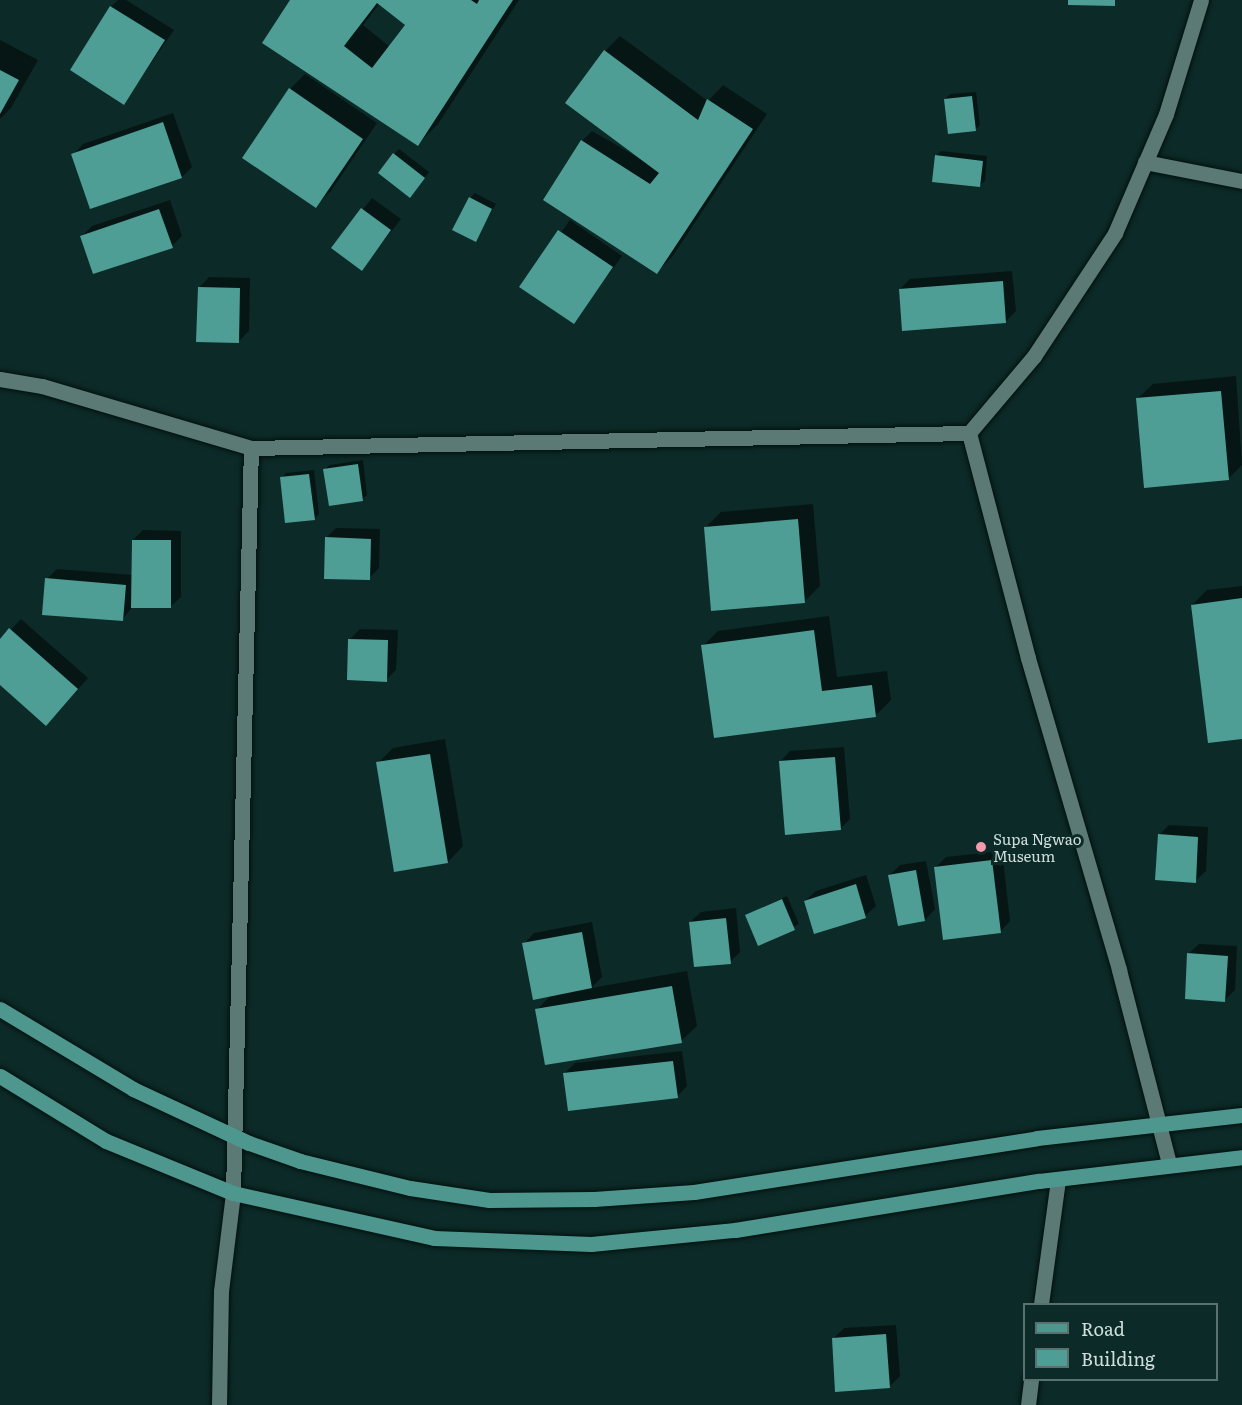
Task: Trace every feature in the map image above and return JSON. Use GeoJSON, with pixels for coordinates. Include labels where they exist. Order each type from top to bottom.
{"type":"FeatureCollection","features":[{"type":"Feature","properties":{"kind":"main road"},"geometry":{"type":"LineString","coordinates":[[0,1009],[133,1089],[234,1137],[300,1161],[410,1188],[489,1200],[594,1199],[694,1192],[1160,1122],[1242,1115]]}},
{"type":"Feature","properties":{"kind":"main road"},"geometry":{"type":"LineString","coordinates":[[0,1076],[106,1141],[233,1193],[434,1238],[591,1244],[735,1230],[1169,1164],[1242,1157]]}},
{"type":"Feature","properties":{"kind":"street"},"geometry":{"type":"LineString","coordinates":[[0,379],[42,386],[251,448],[969,433],[1034,356],[1115,233],[1166,114],[1201,0]]}},
{"type":"Feature","properties":{"kind":"street"},"geometry":{"type":"LineString","coordinates":[[1145,162],[1242,182]]}},
{"type":"Feature","properties":{"kind":"street"},"geometry":{"type":"LineString","coordinates":[[969,433],[1028,658],[1160,1122],[1169,1164]]}},
{"type":"Feature","properties":{"kind":"street"},"geometry":{"type":"LineString","coordinates":[[219,1405],[221,1291],[233,1193],[251,448]]}},
{"type":"Feature","properties":{"kind":"street"},"geometry":{"type":"LineString","coordinates":[[1041,1303],[1058,1180]]}},
{"type":"Feature","properties":{"kind":"street"},"geometry":{"type":"LineString","coordinates":[[1028,1405],[1031,1381]]}},
{"type":"Feature","properties":{"kind":"building"},"geometry":{"type":"Polygon","coordinates":[[[290,0],[471,0],[477,4],[479,0],[513,0],[418,146],[262,43],[290,0]],[[377,3],[344,46],[372,68],[405,25],[377,3]]]}},
{"type":"Feature","properties":{"kind":"building"},"geometry":{"type":"Polygon","coordinates":[[[1068,0],[1115,0],[1115,6],[1068,5],[1068,0]]]}},
{"type":"Feature","properties":{"kind":"building"},"geometry":{"type":"Polygon","coordinates":[[[110,6],[165,40],[124,105],[70,70],[110,6]]]}},
{"type":"Feature","properties":{"kind":"building"},"geometry":{"type":"Polygon","coordinates":[[[604,50],[698,120],[707,99],[753,129],[657,274],[543,200],[581,140],[650,184],[659,173],[565,103],[604,50]]]}},
{"type":"Feature","properties":{"kind":"building"},"geometry":{"type":"Polygon","coordinates":[[[0,70],[19,80],[0,114],[0,70]]]}},
{"type":"Feature","properties":{"kind":"building"},"geometry":{"type":"Polygon","coordinates":[[[289,88],[363,139],[316,208],[242,158],[289,88]]]}},
{"type":"Feature","properties":{"kind":"building"},"geometry":{"type":"Polygon","coordinates":[[[972,96],[976,131],[948,134],[944,99],[972,96]]]}},
{"type":"Feature","properties":{"kind":"building"},"geometry":{"type":"Polygon","coordinates":[[[163,122],[182,178],[90,209],[71,154],[163,122]]]}},
{"type":"Feature","properties":{"kind":"building"},"geometry":{"type":"Polygon","coordinates":[[[393,153],[425,178],[410,198],[378,173],[393,153]]]}},
{"type":"Feature","properties":{"kind":"building"},"geometry":{"type":"Polygon","coordinates":[[[935,155],[983,161],[980,187],[932,182],[935,155]]]}},
{"type":"Feature","properties":{"kind":"building"},"geometry":{"type":"Polygon","coordinates":[[[469,197],[492,209],[476,242],[452,230],[469,197]]]}},
{"type":"Feature","properties":{"kind":"building"},"geometry":{"type":"Polygon","coordinates":[[[361,208],[391,230],[362,271],[331,248],[361,208]]]}},
{"type":"Feature","properties":{"kind":"building"},"geometry":{"type":"Polygon","coordinates":[[[159,209],[173,248],[93,274],[80,236],[159,209]]]}},
{"type":"Feature","properties":{"kind":"building"},"geometry":{"type":"Polygon","coordinates":[[[558,230],[613,267],[574,324],[519,287],[558,230]]]}},
{"type":"Feature","properties":{"kind":"building"},"geometry":{"type":"Polygon","coordinates":[[[1003,281],[1006,323],[902,331],[899,289],[1003,281]]]}},
{"type":"Feature","properties":{"kind":"building"},"geometry":{"type":"Polygon","coordinates":[[[198,287],[240,288],[239,343],[196,342],[198,287]]]}},
{"type":"Feature","properties":{"kind":"building"},"geometry":{"type":"Polygon","coordinates":[[[1221,391],[1229,480],[1144,488],[1136,398],[1221,391]]]}},
{"type":"Feature","properties":{"kind":"building"},"geometry":{"type":"Polygon","coordinates":[[[358,464],[363,501],[329,506],[323,469],[358,464]]]}},
{"type":"Feature","properties":{"kind":"building"},"geometry":{"type":"Polygon","coordinates":[[[309,474],[315,520],[285,523],[280,477],[309,474]]]}},
{"type":"Feature","properties":{"kind":"building"},"geometry":{"type":"Polygon","coordinates":[[[798,519],[805,603],[711,611],[704,527],[798,519]]]}},
{"type":"Feature","properties":{"kind":"building"},"geometry":{"type":"Polygon","coordinates":[[[325,537],[371,539],[370,580],[324,579],[325,537]]]}},
{"type":"Feature","properties":{"kind":"building"},"geometry":{"type":"Polygon","coordinates":[[[132,540],[171,540],[171,608],[131,608],[132,540]]]}},
{"type":"Feature","properties":{"kind":"building"},"geometry":{"type":"Polygon","coordinates":[[[45,578],[126,585],[123,621],[42,615],[45,578]]]}},
{"type":"Feature","properties":{"kind":"building"},"geometry":{"type":"Polygon","coordinates":[[[1242,598],[1242,739],[1208,743],[1191,605],[1242,598]]]}},
{"type":"Feature","properties":{"kind":"building"},"geometry":{"type":"Polygon","coordinates":[[[9,628],[78,689],[46,726],[0,685],[0,639],[9,628]]]}},
{"type":"Feature","properties":{"kind":"building"},"geometry":{"type":"Polygon","coordinates":[[[814,630],[822,691],[872,685],[876,717],[714,738],[701,645],[814,630]]]}},
{"type":"Feature","properties":{"kind":"building"},"geometry":{"type":"Polygon","coordinates":[[[348,639],[388,640],[387,682],[347,680],[348,639]]]}},
{"type":"Feature","properties":{"kind":"building"},"geometry":{"type":"Polygon","coordinates":[[[430,754],[448,863],[394,872],[376,762],[430,754]]]}},
{"type":"Feature","properties":{"kind":"building"},"geometry":{"type":"Polygon","coordinates":[[[835,757],[841,830],[785,835],[779,761],[835,757]]]}},
{"type":"Feature","properties":{"kind":"building"},"geometry":{"type":"Polygon","coordinates":[[[1158,834],[1198,837],[1196,883],[1155,880],[1158,834]]]}},
{"type":"Feature","properties":{"kind":"building"},"geometry":{"type":"Polygon","coordinates":[[[992,860],[1001,933],[943,940],[934,867],[992,860]]]}},
{"type":"Feature","properties":{"kind":"building"},"geometry":{"type":"Polygon","coordinates":[[[916,870],[925,921],[898,926],[888,875],[916,870]]]}},
{"type":"Feature","properties":{"kind":"building"},"geometry":{"type":"Polygon","coordinates":[[[856,884],[866,918],[814,934],[804,901],[856,884]]]}},
{"type":"Feature","properties":{"kind":"building"},"geometry":{"type":"Polygon","coordinates":[[[782,899],[795,930],[758,946],[745,915],[782,899]]]}},
{"type":"Feature","properties":{"kind":"building"},"geometry":{"type":"Polygon","coordinates":[[[726,918],[731,964],[694,967],[689,922],[726,918]]]}},
{"type":"Feature","properties":{"kind":"building"},"geometry":{"type":"Polygon","coordinates":[[[582,932],[592,988],[533,1000],[522,943],[582,932]]]}},
{"type":"Feature","properties":{"kind":"building"},"geometry":{"type":"Polygon","coordinates":[[[1187,953],[1228,956],[1225,1002],[1185,999],[1187,953]]]}},
{"type":"Feature","properties":{"kind":"building"},"geometry":{"type":"Polygon","coordinates":[[[672,986],[682,1043],[545,1065],[535,1009],[672,986]]]}},
{"type":"Feature","properties":{"kind":"building"},"geometry":{"type":"Polygon","coordinates":[[[673,1061],[678,1098],[568,1111],[563,1073],[673,1061]]]}},
{"type":"Feature","properties":{"kind":"building"},"geometry":{"type":"Polygon","coordinates":[[[886,1334],[890,1388],[835,1392],[832,1338],[886,1334]]]}},
{"type":"Feature","properties":{"kind":"place","name":"Supa Ngwao Museum"},"geometry":{"type":"Point","coordinates":[981,847]}}]}
